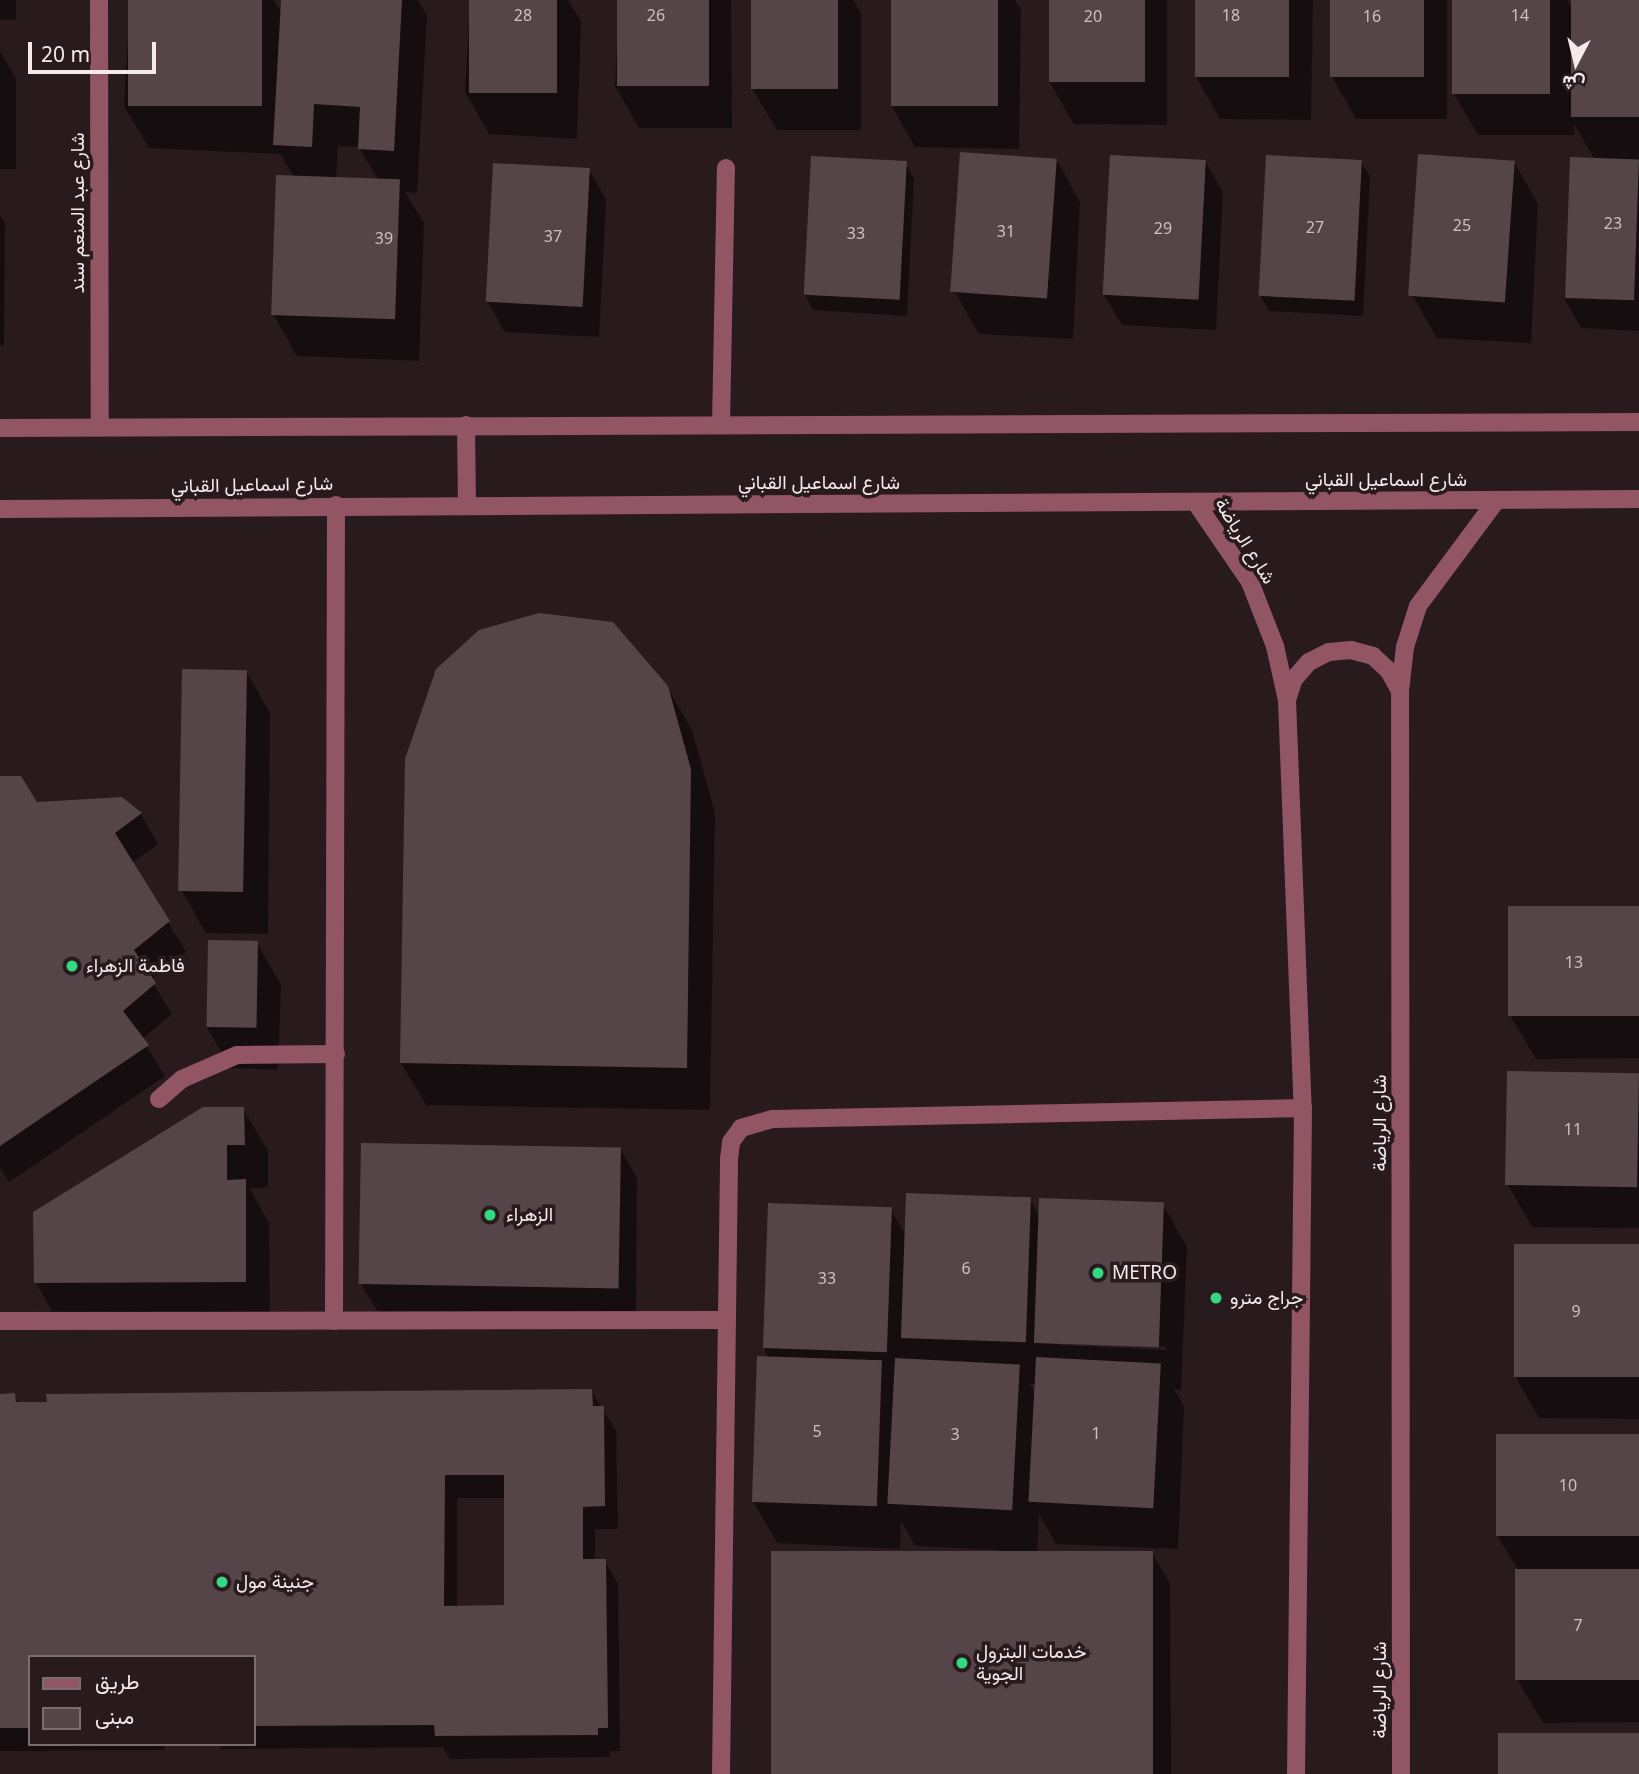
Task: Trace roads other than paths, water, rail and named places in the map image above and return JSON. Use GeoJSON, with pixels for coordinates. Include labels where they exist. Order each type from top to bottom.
{"type":"FeatureCollection","features":[{"type":"Feature","properties":{"kind":"street","name":"شارع عبد المنعم سند"},"geometry":{"type":"LineString","coordinates":[[99,0],[100,427]]}},
{"type":"Feature","properties":{"kind":"street"},"geometry":{"type":"LineString","coordinates":[[721,425],[726,168]]}},
{"type":"Feature","properties":{"kind":"street"},"geometry":{"type":"LineString","coordinates":[[0,428],[1639,422]]}},
{"type":"Feature","properties":{"kind":"street"},"geometry":{"type":"LineString","coordinates":[[466,425],[467,506]]}},
{"type":"Feature","properties":{"kind":"street","name":"شارع اسماعيل القباني"},"geometry":{"type":"LineString","coordinates":[[0,509],[1639,499]]}},
{"type":"Feature","properties":{"kind":"street","name":"شارع الرياضة"},"geometry":{"type":"LineString","coordinates":[[1401,1774],[1400,691],[1405,647],[1418,606],[1496,501]]}},
{"type":"Feature","properties":{"kind":"street","name":"شارع الرياضة"},"geometry":{"type":"LineString","coordinates":[[1196,503],[1250,582],[1275,646],[1287,700],[1303,1108],[1296,1774]]}},
{"type":"Feature","properties":{"kind":"street"},"geometry":{"type":"LineString","coordinates":[[334,1321],[335,505]]}},
{"type":"Feature","properties":{"kind":"street"},"geometry":{"type":"LineString","coordinates":[[1287,700],[1301,670],[1329,652],[1351,650],[1373,656],[1389,671],[1400,691]]}},
{"type":"Feature","properties":{"kind":"street"},"geometry":{"type":"LineString","coordinates":[[159,1099],[190,1074],[237,1055],[336,1054]]}},
{"type":"Feature","properties":{"kind":"street"},"geometry":{"type":"LineString","coordinates":[[721,1774],[726,1320],[731,1142],[741,1128],[757,1120],[1303,1108]]}},
{"type":"Feature","properties":{"kind":"street"},"geometry":{"type":"LineString","coordinates":[[0,1321],[726,1320]]}},
{"type":"Feature","properties":{"kind":"place","name":"فاطمة الزهراء"},"geometry":{"type":"Point","coordinates":[72,966]}},
{"type":"Feature","properties":{"kind":"place","name":"الزهراء"},"geometry":{"type":"Point","coordinates":[490,1215]}},
{"type":"Feature","properties":{"kind":"place","name":"METRO"},"geometry":{"type":"Point","coordinates":[1098,1273]}},
{"type":"Feature","properties":{"kind":"place","name":"جراج مترو"},"geometry":{"type":"Point","coordinates":[1216,1298]}},
{"type":"Feature","properties":{"kind":"place","name":"جنينة مول"},"geometry":{"type":"Point","coordinates":[222,1582]}},
{"type":"Feature","properties":{"kind":"place","name":"خدمات البترول الجوية"},"geometry":{"type":"Point","coordinates":[962,1663]}}]}
